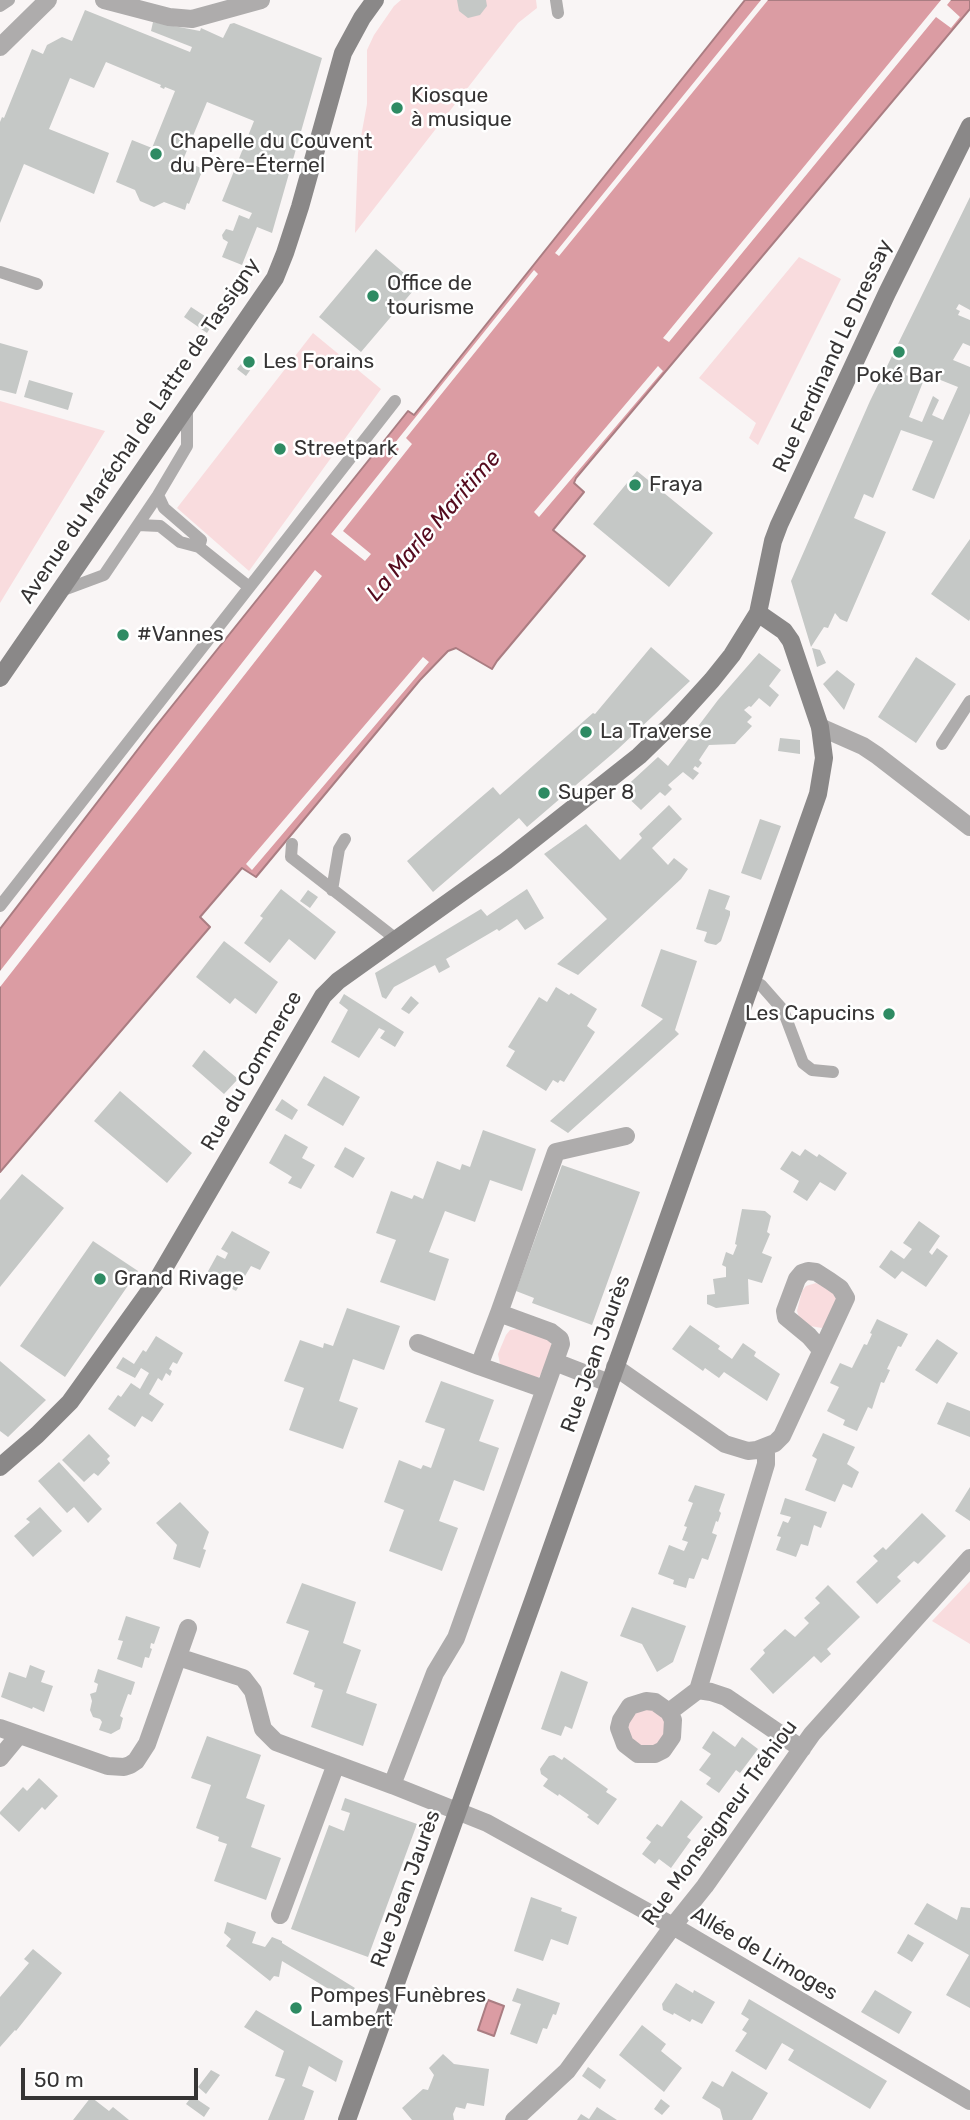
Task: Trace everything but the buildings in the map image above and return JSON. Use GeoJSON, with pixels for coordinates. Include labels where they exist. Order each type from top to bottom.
{"type":"FeatureCollection","features":[{"type":"Feature","properties":{"kind":"main road","name":"Avenue du Maréchal de Lattre de Tassigny"},"geometry":{"type":"LineString","coordinates":[[0,678],[275,278],[300,207],[343,53],[370,2]]}},
{"type":"Feature","properties":{"kind":"main road","name":"Rue Ferdinand Le Dressay"},"geometry":{"type":"LineString","coordinates":[[758,613],[772,541],[887,293],[970,126]]}},
{"type":"Feature","properties":{"kind":"main road","name":"Rue Jean Jaurès"},"geometry":{"type":"LineString","coordinates":[[347,2120],[818,794],[824,758],[820,727],[791,641],[784,631],[758,613]]}},
{"type":"Feature","properties":{"kind":"main road","name":"Rue du Commerce"},"geometry":{"type":"LineString","coordinates":[[0,1467],[70,1402],[156,1282],[316,1004],[338,981],[506,861],[639,755],[712,680],[732,655],[758,613]]}},
{"type":"Feature","properties":{"kind":"street"},"geometry":{"type":"LineString","coordinates":[[0,47],[48,0]]}},
{"type":"Feature","properties":{"kind":"street"},"geometry":{"type":"LineString","coordinates":[[104,0],[169,17],[192,19],[261,0]]}},
{"type":"Feature","properties":{"kind":"street"},"geometry":{"type":"LineString","coordinates":[[820,727],[863,746],[878,756],[970,827]]}},
{"type":"Feature","properties":{"kind":"street"},"geometry":{"type":"LineString","coordinates":[[479,1366],[556,1152],[625,1136]]}},
{"type":"Feature","properties":{"kind":"street"},"geometry":{"type":"LineString","coordinates":[[392,1785],[435,1673],[456,1639],[561,1344],[557,1336],[499,1314]]}},
{"type":"Feature","properties":{"kind":"street"},"geometry":{"type":"LineString","coordinates":[[418,1343],[544,1389]]}},
{"type":"Feature","properties":{"kind":"street"},"geometry":{"type":"LineString","coordinates":[[555,1362],[612,1375],[725,1444],[748,1451],[766,1448],[782,1436],[821,1350]]}},
{"type":"Feature","properties":{"kind":"street"},"geometry":{"type":"LineString","coordinates":[[669,1712],[698,1690],[766,1464],[766,1448]]}},
{"type":"Feature","properties":{"kind":"street","name":"Rue Monseigneur Tréhiou"},"geometry":{"type":"LineString","coordinates":[[516,2120],[567,2071],[705,1886],[813,1734],[970,1558]]}},
{"type":"Feature","properties":{"kind":"street"},"geometry":{"type":"LineString","coordinates":[[0,1728],[108,1766],[130,1765],[147,1745],[188,1628]]}},
{"type":"Feature","properties":{"kind":"street","name":"Allée de Limoges"},"geometry":{"type":"LineString","coordinates":[[178,1657],[243,1678],[253,1691],[263,1728],[276,1742],[494,1827],[673,1926],[970,2101]]}},
{"type":"Feature","properties":{"kind":"street"},"geometry":{"type":"LineString","coordinates":[[698,1690],[726,1697],[802,1749]]}},
{"type":"Feature","properties":{"kind":"street"},"geometry":{"type":"LineString","coordinates":[[0,1758],[19,1735]]}},
{"type":"Feature","properties":{"kind":"street"},"geometry":{"type":"LineString","coordinates":[[280,1915],[336,1764]]}},
{"type":"Feature","properties":{"kind":"lane"},"geometry":{"type":"LineString","coordinates":[[0,6],[9,0]]}},
{"type":"Feature","properties":{"kind":"lane"},"geometry":{"type":"LineString","coordinates":[[0,272],[37,284]]}},
{"type":"Feature","properties":{"kind":"lane"},"geometry":{"type":"LineString","coordinates":[[0,905],[395,401]]}},
{"type":"Feature","properties":{"kind":"lane"},"geometry":{"type":"LineString","coordinates":[[60,591],[104,575],[158,495],[187,446],[187,407]]}},
{"type":"Feature","properties":{"kind":"lane"},"geometry":{"type":"LineString","coordinates":[[158,495],[164,508],[201,540],[199,547]]}},
{"type":"Feature","properties":{"kind":"lane"},"geometry":{"type":"LineString","coordinates":[[138,525],[160,526],[180,542],[199,547],[250,587]]}},
{"type":"Feature","properties":{"kind":"lane"},"geometry":{"type":"LineString","coordinates":[[942,744],[970,701]]}},
{"type":"Feature","properties":{"kind":"lane"},"geometry":{"type":"LineString","coordinates":[[332,890],[339,849],[345,839]]}},
{"type":"Feature","properties":{"kind":"lane"},"geometry":{"type":"LineString","coordinates":[[292,844],[291,857],[396,939]]}},
{"type":"Feature","properties":{"kind":"lane"},"geometry":{"type":"LineString","coordinates":[[752,981],[761,985],[783,1010],[803,1063],[812,1070],[833,1072]]}},
{"type":"Feature","properties":{"kind":"shaded area"},"geometry":{"type":"Polygon","coordinates":[[[401,0],[536,0],[537,8],[518,23],[355,233],[358,153],[367,104],[367,50],[374,35],[401,0]]]}},
{"type":"Feature","properties":{"kind":"shaded area"},"geometry":{"type":"Polygon","coordinates":[[[799,257],[841,279],[758,445],[749,438],[756,423],[699,378],[799,257]]]}},
{"type":"Feature","properties":{"kind":"shaded area","name":"Streetpark"},"geometry":{"type":"Polygon","coordinates":[[[313,333],[381,389],[249,571],[177,508],[313,333]]]}},
{"type":"Feature","properties":{"kind":"shaded area"},"geometry":{"type":"Polygon","coordinates":[[[0,401],[105,431],[0,603],[0,401]]]}},
{"type":"Feature","properties":{"kind":"shaded area"},"geometry":{"type":"Polygon","coordinates":[[[816,1283],[832,1291],[837,1305],[822,1328],[810,1326],[799,1317],[797,1311],[802,1291],[806,1286],[816,1283]]]}},
{"type":"Feature","properties":{"kind":"shaded area"},"geometry":{"type":"Polygon","coordinates":[[[518,1329],[550,1340],[552,1350],[538,1378],[509,1370],[500,1364],[498,1354],[506,1335],[510,1330],[518,1329]]]}},
{"type":"Feature","properties":{"kind":"shaded area"},"geometry":{"type":"Polygon","coordinates":[[[970,1581],[970,1644],[932,1621],[970,1581]]]}},
{"type":"Feature","properties":{"kind":"shaded area"},"geometry":{"type":"Polygon","coordinates":[[[647,1709],[660,1715],[666,1728],[660,1741],[647,1747],[634,1741],[628,1728],[634,1715],[647,1709]]]}},
{"type":"Feature","properties":{"kind":"water","name":"La Marle Maritime"},"geometry":{"type":"Polygon","coordinates":[[[745,0],[970,0],[970,9],[576,478],[574,483],[584,492],[553,530],[585,556],[492,669],[456,648],[448,651],[420,680],[256,877],[242,868],[200,917],[210,927],[0,1172],[0,929],[152,731],[408,411],[414,415],[745,0]]]}},
{"type":"Feature","properties":{"kind":"water"},"geometry":{"type":"Polygon","coordinates":[[[488,2000],[504,2006],[494,2036],[478,2030],[488,2000]]]}},
{"type":"Feature","properties":{"kind":"pier"},"geometry":{"type":"Polygon","coordinates":[[[761,0],[768,0],[559,256],[555,253],[761,0]]]}},
{"type":"Feature","properties":{"kind":"pier"},"geometry":{"type":"Polygon","coordinates":[[[941,0],[951,0],[947,5],[960,17],[951,28],[936,17],[669,342],[663,338],[941,0]]]}},
{"type":"Feature","properties":{"kind":"pier"},"geometry":{"type":"Polygon","coordinates":[[[534,270],[538,274],[406,438],[412,444],[343,531],[371,554],[365,561],[331,534],[399,449],[394,444],[534,270]]]}},
{"type":"Feature","properties":{"kind":"pier"},"geometry":{"type":"Polygon","coordinates":[[[658,366],[663,371],[539,517],[534,512],[658,366]]]}},
{"type":"Feature","properties":{"kind":"pier"},"geometry":{"type":"Polygon","coordinates":[[[315,570],[322,576],[0,987],[0,971],[315,570]]]}},
{"type":"Feature","properties":{"kind":"pier"},"geometry":{"type":"Polygon","coordinates":[[[423,657],[429,662],[252,870],[246,864],[423,657]]]}},
{"type":"Feature","properties":{"kind":"place","name":"Kiosque à musique"},"geometry":{"type":"Point","coordinates":[397,108]}},
{"type":"Feature","properties":{"kind":"place","name":"Chapelle du Couvent du Père-Éternel"},"geometry":{"type":"Point","coordinates":[156,154]}},
{"type":"Feature","properties":{"kind":"place","name":"Office de tourisme"},"geometry":{"type":"Point","coordinates":[373,296]}},
{"type":"Feature","properties":{"kind":"place","name":"Poké Bar"},"geometry":{"type":"Point","coordinates":[899,352]}},
{"type":"Feature","properties":{"kind":"place","name":"Les Forains"},"geometry":{"type":"Point","coordinates":[249,362]}},
{"type":"Feature","properties":{"kind":"place","name":"Streetpark"},"geometry":{"type":"Point","coordinates":[280,449]}},
{"type":"Feature","properties":{"kind":"place","name":"Fraya"},"geometry":{"type":"Point","coordinates":[635,485]}},
{"type":"Feature","properties":{"kind":"place","name":"#Vannes"},"geometry":{"type":"Point","coordinates":[123,635]}},
{"type":"Feature","properties":{"kind":"place","name":"La Traverse"},"geometry":{"type":"Point","coordinates":[586,732]}},
{"type":"Feature","properties":{"kind":"place","name":"Super 8"},"geometry":{"type":"Point","coordinates":[544,793]}},
{"type":"Feature","properties":{"kind":"place","name":"Les Capucins"},"geometry":{"type":"Point","coordinates":[889,1014]}},
{"type":"Feature","properties":{"kind":"place","name":"Grand Rivage"},"geometry":{"type":"Point","coordinates":[100,1279]}},
{"type":"Feature","properties":{"kind":"place","name":"Pompes Funèbres Lambert"},"geometry":{"type":"Point","coordinates":[296,2008]}}]}
